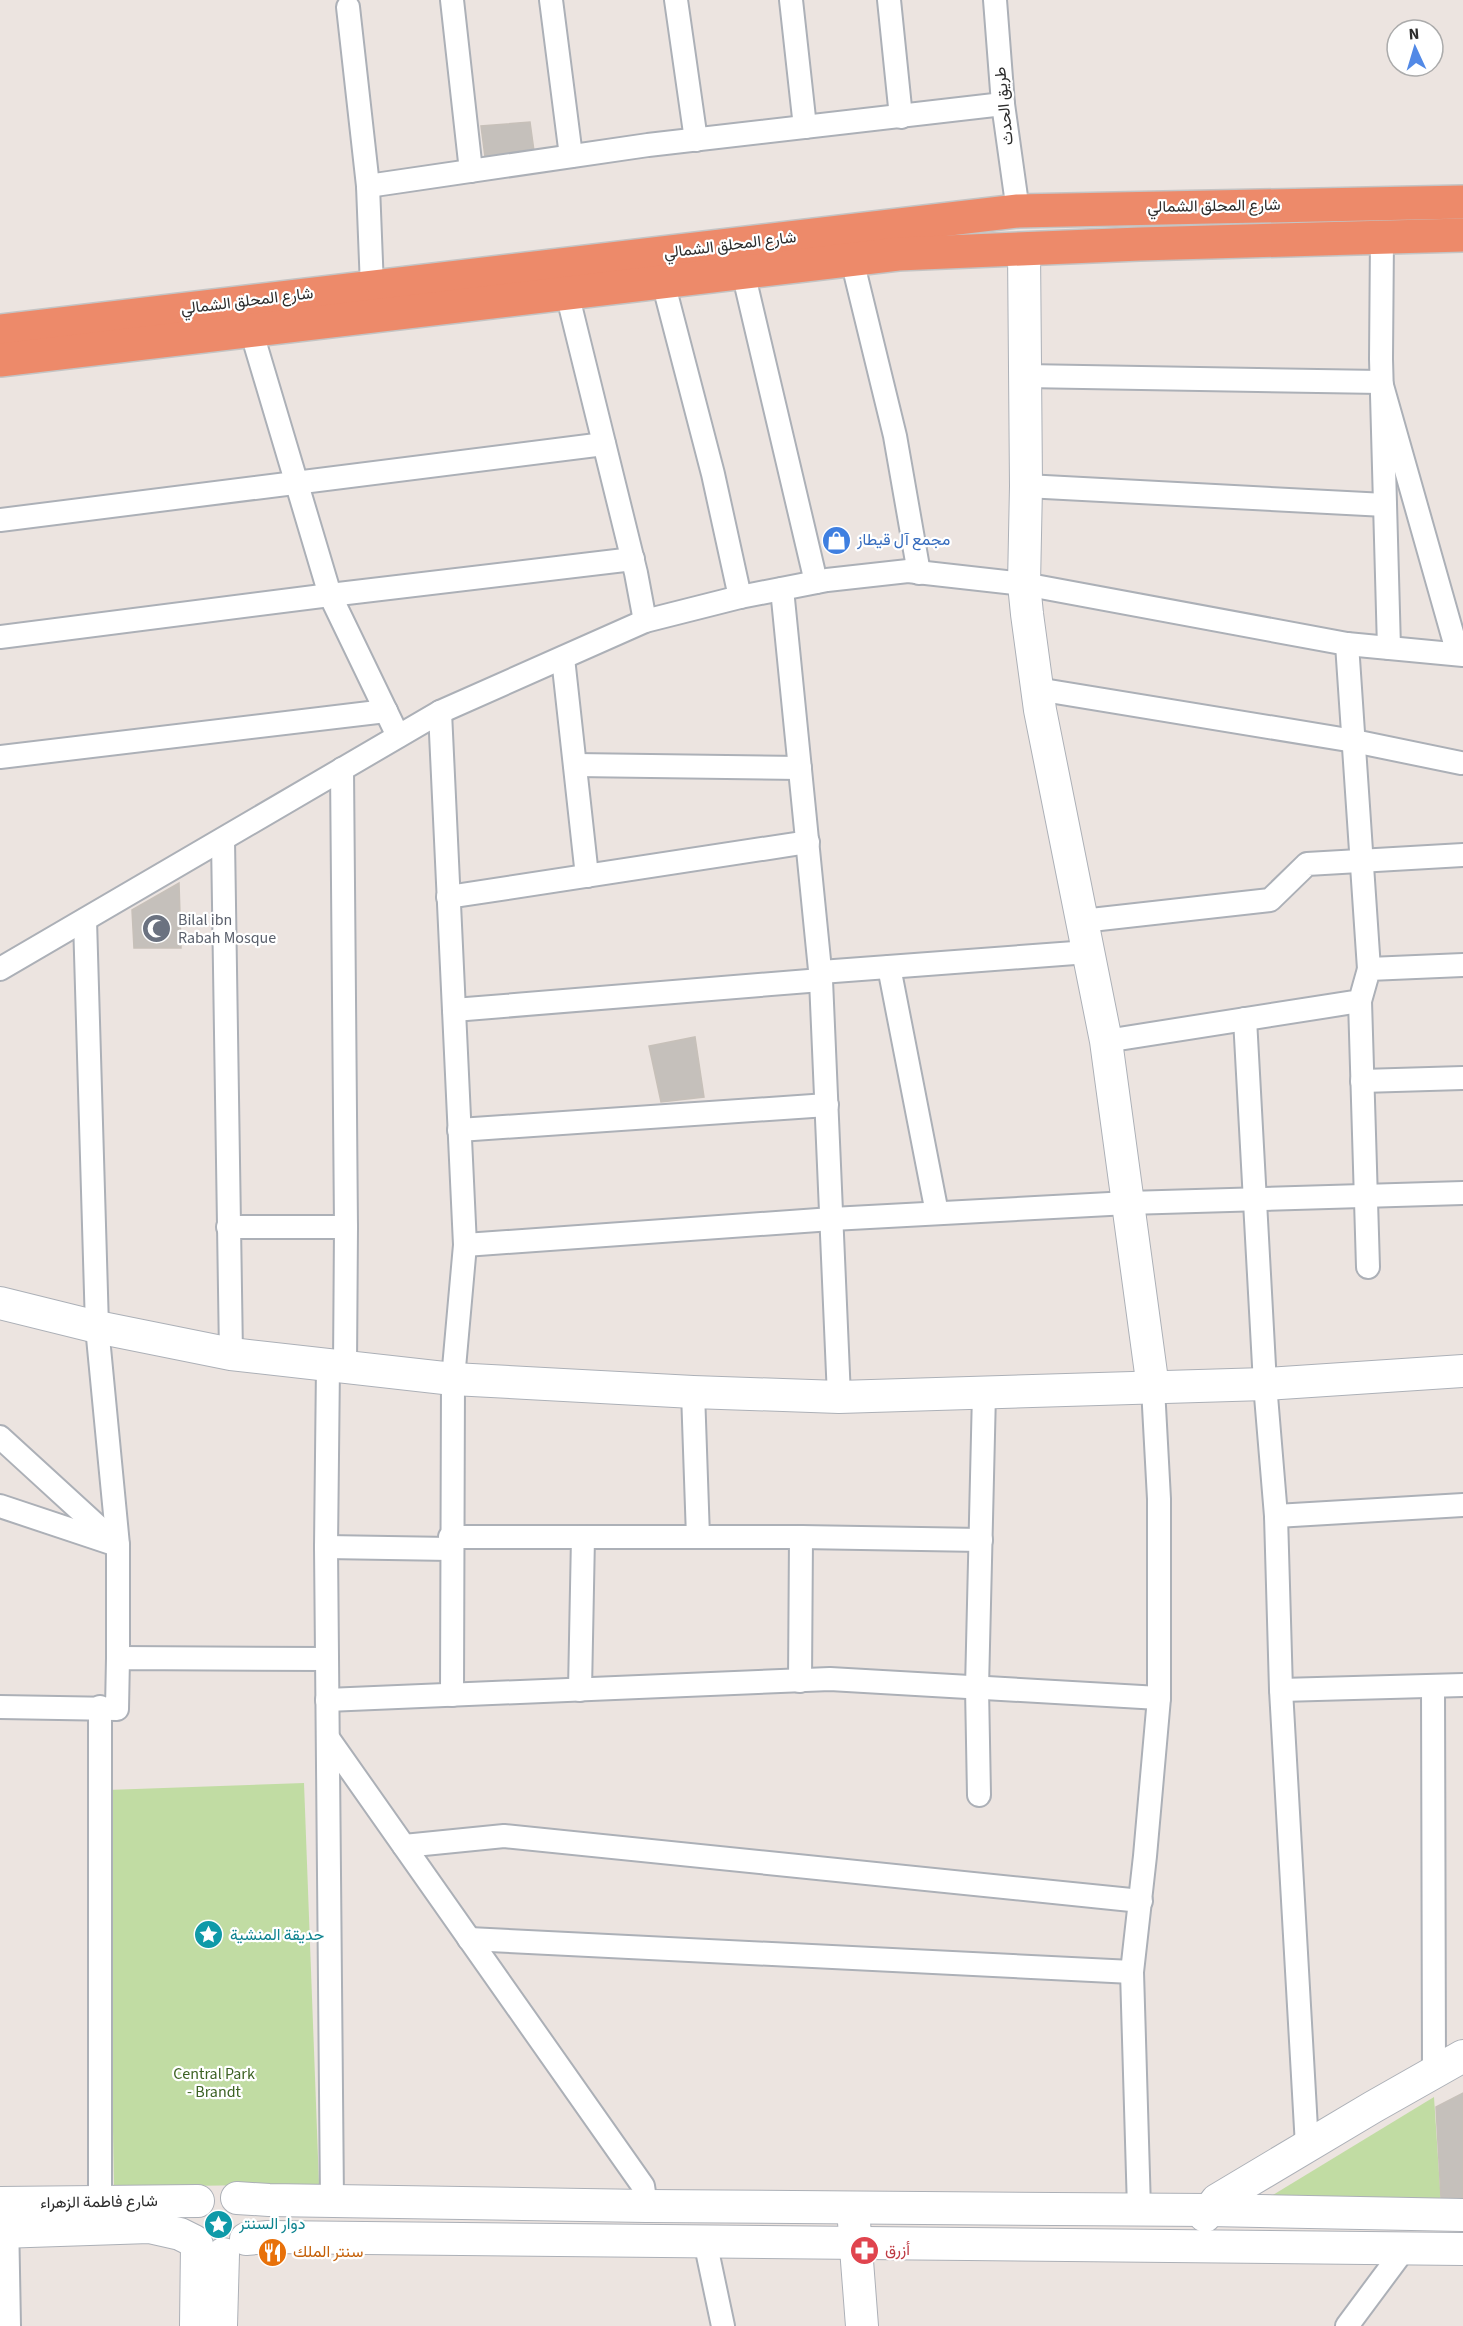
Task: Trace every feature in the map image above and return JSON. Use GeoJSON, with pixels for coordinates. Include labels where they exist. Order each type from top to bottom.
{"type":"FeatureCollection","features":[{"type":"Feature","properties":{"kind":"highway","name":"شارع المحلق الشمالي"},"geometry":{"type":"LineString","coordinates":[[0,331],[1019,212],[1463,202]]}},
{"type":"Feature","properties":{"kind":"highway"},"geometry":{"type":"LineString","coordinates":[[1019,212],[1046,222],[1047,228],[1047,236],[1022,249],[993,235],[993,227],[1019,212]]}},
{"type":"Feature","properties":{"kind":"highway","name":"شارع المحلق الشمالي"},"geometry":{"type":"LineString","coordinates":[[0,360],[898,254],[1463,235]]}},
{"type":"Feature","properties":{"kind":"main road"},"geometry":{"type":"LineString","coordinates":[[1022,249],[1026,486],[1024,584],[1037,689],[1106,1041],[1153,1388]]}},
{"type":"Feature","properties":{"kind":"main road"},"geometry":{"type":"LineString","coordinates":[[0,1303],[97,1328],[231,1354],[453,1379],[693,1392],[839,1397],[1265,1384],[1463,1371]]}},
{"type":"Feature","properties":{"kind":"main road"},"geometry":{"type":"LineString","coordinates":[[1182,2245],[1217,2200],[1463,2056]]}},
{"type":"Feature","properties":{"kind":"main road"},"geometry":{"type":"LineString","coordinates":[[215,2245],[249,2230],[249,2212],[237,2198],[228,2193],[217,2192],[198,2201],[189,2216],[190,2233],[215,2245],[268,2237],[1463,2249]]}},
{"type":"Feature","properties":{"kind":"main road"},"geometry":{"type":"LineString","coordinates":[[237,2198],[646,2206],[1209,2210],[1463,2215]]}},
{"type":"Feature","properties":{"kind":"main road","name":"شارع فاطمة الزهراء"},"geometry":{"type":"LineString","coordinates":[[4,2218],[100,2202],[198,2201]]}},
{"type":"Feature","properties":{"kind":"main road"},"geometry":{"type":"LineString","coordinates":[[853,2207],[862,2326]]}},
{"type":"Feature","properties":{"kind":"main road","name":"شارع فاطمة الزهراء"},"geometry":{"type":"LineString","coordinates":[[4,2218],[149,2227],[215,2245]]}},
{"type":"Feature","properties":{"kind":"main road"},"geometry":{"type":"LineString","coordinates":[[196,2326],[215,2245]]}},
{"type":"Feature","properties":{"kind":"main road"},"geometry":{"type":"LineString","coordinates":[[215,2245],[221,2326]]}},
{"type":"Feature","properties":{"kind":"street"},"geometry":{"type":"LineString","coordinates":[[452,0],[471,171]]}},
{"type":"Feature","properties":{"kind":"street"},"geometry":{"type":"LineString","coordinates":[[551,0],[571,156]]}},
{"type":"Feature","properties":{"kind":"street"},"geometry":{"type":"LineString","coordinates":[[676,0],[696,140]]}},
{"type":"Feature","properties":{"kind":"street"},"geometry":{"type":"LineString","coordinates":[[791,0],[805,127]]}},
{"type":"Feature","properties":{"kind":"street"},"geometry":{"type":"LineString","coordinates":[[889,0],[901,117]]}},
{"type":"Feature","properties":{"kind":"street","name":"طريق الحدث"},"geometry":{"type":"LineString","coordinates":[[995,0],[1002,104],[1019,212]]}},
{"type":"Feature","properties":{"kind":"street"},"geometry":{"type":"LineString","coordinates":[[348,7],[368,186],[372,287]]}},
{"type":"Feature","properties":{"kind":"street"},"geometry":{"type":"LineString","coordinates":[[368,186],[571,156],[1002,104]]}},
{"type":"Feature","properties":{"kind":"street"},"geometry":{"type":"LineString","coordinates":[[1382,237],[1381,382],[1389,648]]}},
{"type":"Feature","properties":{"kind":"street"},"geometry":{"type":"LineString","coordinates":[[852,260],[895,436],[919,573]]}},
{"type":"Feature","properties":{"kind":"street"},"geometry":{"type":"LineString","coordinates":[[743,273],[816,582]]}},
{"type":"Feature","properties":{"kind":"street"},"geometry":{"type":"LineString","coordinates":[[663,282],[713,474],[740,597]]}},
{"type":"Feature","properties":{"kind":"street"},"geometry":{"type":"LineString","coordinates":[[567,293],[633,559],[645,621]]}},
{"type":"Feature","properties":{"kind":"street"},"geometry":{"type":"LineString","coordinates":[[251,330],[330,594],[398,736]]}},
{"type":"Feature","properties":{"kind":"street"},"geometry":{"type":"LineString","coordinates":[[1025,376],[1381,382]]}},
{"type":"Feature","properties":{"kind":"street"},"geometry":{"type":"LineString","coordinates":[[1,963],[85,920],[440,712],[645,621],[740,597],[816,582],[908,572],[1024,584],[1347,644],[1461,654],[1381,382]]}},
{"type":"Feature","properties":{"kind":"street"},"geometry":{"type":"LineString","coordinates":[[0,520],[604,444]]}},
{"type":"Feature","properties":{"kind":"street"},"geometry":{"type":"LineString","coordinates":[[1026,486],[1385,505]]}},
{"type":"Feature","properties":{"kind":"street"},"geometry":{"type":"LineString","coordinates":[[0,637],[330,594],[633,559]]}},
{"type":"Feature","properties":{"kind":"street"},"geometry":{"type":"LineString","coordinates":[[782,589],[821,976],[839,1397]]}},
{"type":"Feature","properties":{"kind":"street"},"geometry":{"type":"LineString","coordinates":[[1347,644],[1369,969],[1360,1001],[1368,1267]]}},
{"type":"Feature","properties":{"kind":"street"},"geometry":{"type":"LineString","coordinates":[[563,658],[587,876]]}},
{"type":"Feature","properties":{"kind":"street"},"geometry":{"type":"LineString","coordinates":[[1037,689],[1354,741],[1461,763]]}},
{"type":"Feature","properties":{"kind":"street"},"geometry":{"type":"LineString","coordinates":[[0,757],[386,711]]}},
{"type":"Feature","properties":{"kind":"street"},"geometry":{"type":"LineString","coordinates":[[440,712],[465,1245],[453,1379],[452,1695]]}},
{"type":"Feature","properties":{"kind":"street"},"geometry":{"type":"LineString","coordinates":[[575,765],[800,768]]}},
{"type":"Feature","properties":{"kind":"street"},"geometry":{"type":"LineString","coordinates":[[332,2201],[326,1547],[346,1227],[342,769]]}},
{"type":"Feature","properties":{"kind":"street"},"geometry":{"type":"LineString","coordinates":[[223,840],[231,1354]]}},
{"type":"Feature","properties":{"kind":"street"},"geometry":{"type":"LineString","coordinates":[[448,897],[807,842]]}},
{"type":"Feature","properties":{"kind":"street"},"geometry":{"type":"LineString","coordinates":[[1082,921],[1270,900],[1307,864],[1361,859],[1463,855]]}},
{"type":"Feature","properties":{"kind":"street"},"geometry":{"type":"LineString","coordinates":[[0,1707],[117,1709],[118,1545],[97,1328],[85,920]]}},
{"type":"Feature","properties":{"kind":"street"},"geometry":{"type":"LineString","coordinates":[[454,1010],[821,976],[890,967],[1088,952]]}},
{"type":"Feature","properties":{"kind":"street"},"geometry":{"type":"LineString","coordinates":[[1369,969],[1463,965]]}},
{"type":"Feature","properties":{"kind":"street"},"geometry":{"type":"LineString","coordinates":[[890,967],[937,1214]]}},
{"type":"Feature","properties":{"kind":"street"},"geometry":{"type":"LineString","coordinates":[[1106,1041],[1360,1001]]}},
{"type":"Feature","properties":{"kind":"street"},"geometry":{"type":"LineString","coordinates":[[1245,1019],[1265,1384],[1276,1516],[1281,1690],[1306,2146]]}},
{"type":"Feature","properties":{"kind":"street"},"geometry":{"type":"LineString","coordinates":[[1362,1080],[1463,1078]]}},
{"type":"Feature","properties":{"kind":"street"},"geometry":{"type":"LineString","coordinates":[[459,1130],[827,1104]]}},
{"type":"Feature","properties":{"kind":"street"},"geometry":{"type":"LineString","coordinates":[[465,1245],[832,1219],[1128,1203],[1463,1193]]}},
{"type":"Feature","properties":{"kind":"street"},"geometry":{"type":"LineString","coordinates":[[228,1227],[346,1227]]}},
{"type":"Feature","properties":{"kind":"street"},"geometry":{"type":"LineString","coordinates":[[1139,2210],[1132,1972],[1141,1900],[1159,1698],[1160,1499],[1153,1388]]}},
{"type":"Feature","properties":{"kind":"street"},"geometry":{"type":"LineString","coordinates":[[693,1392],[698,1537]]}},
{"type":"Feature","properties":{"kind":"street"},"geometry":{"type":"LineString","coordinates":[[979,1796],[977,1688],[984,1393]]}},
{"type":"Feature","properties":{"kind":"street"},"geometry":{"type":"LineString","coordinates":[[0,1437],[118,1545]]}},
{"type":"Feature","properties":{"kind":"street"},"geometry":{"type":"LineString","coordinates":[[1276,1516],[1463,1505]]}},
{"type":"Feature","properties":{"kind":"street"},"geometry":{"type":"LineString","coordinates":[[0,1506],[118,1545]]}},
{"type":"Feature","properties":{"kind":"street"},"geometry":{"type":"LineString","coordinates":[[326,1547],[583,1537],[981,1540]]}},
{"type":"Feature","properties":{"kind":"street"},"geometry":{"type":"LineString","coordinates":[[580,1690],[583,1537]]}},
{"type":"Feature","properties":{"kind":"street"},"geometry":{"type":"LineString","coordinates":[[800,1681],[801,1537]]}},
{"type":"Feature","properties":{"kind":"street"},"geometry":{"type":"LineString","coordinates":[[118,1658],[327,1659]]}},
{"type":"Feature","properties":{"kind":"street"},"geometry":{"type":"LineString","coordinates":[[327,1700],[830,1679],[1159,1698]]}},
{"type":"Feature","properties":{"kind":"street"},"geometry":{"type":"LineString","coordinates":[[1281,1690],[1463,1685]]}},
{"type":"Feature","properties":{"kind":"street"},"geometry":{"type":"LineString","coordinates":[[1433,1686],[1434,2072]]}},
{"type":"Feature","properties":{"kind":"street"},"geometry":{"type":"LineString","coordinates":[[100,1707],[100,2202]]}},
{"type":"Feature","properties":{"kind":"street"},"geometry":{"type":"LineString","coordinates":[[328,1738],[643,2186],[646,2206]]}},
{"type":"Feature","properties":{"kind":"street"},"geometry":{"type":"LineString","coordinates":[[404,1846],[504,1836],[1141,1900]]}},
{"type":"Feature","properties":{"kind":"street"},"geometry":{"type":"LineString","coordinates":[[469,1939],[1132,1972]]}},
{"type":"Feature","properties":{"kind":"street"},"geometry":{"type":"LineString","coordinates":[[4,2218],[6,2321]]}},
{"type":"Feature","properties":{"kind":"street"},"geometry":{"type":"LineString","coordinates":[[705,2241],[723,2326]]}},
{"type":"Feature","properties":{"kind":"street"},"geometry":{"type":"LineString","coordinates":[[1350,2324],[1405,2248]]}},
{"type":"Feature","properties":{"kind":"green space","name":"Central Park - Brandt"},"geometry":{"type":"Polygon","coordinates":[[[304,1783],[319,2184],[114,2187],[107,1790],[304,1783]]]}},
{"type":"Feature","properties":{"kind":"green space"},"geometry":{"type":"Polygon","coordinates":[[[1434,2097],[1441,2203],[1253,2207],[1434,2097]]]}},
{"type":"Feature","properties":{"kind":"building"},"geometry":{"type":"Polygon","coordinates":[[[530,122],[534,151],[485,157],[481,126],[530,122]]]}},
{"type":"Feature","properties":{"kind":"building","name":"Bilal ibn Rabah Mosque"},"geometry":{"type":"Polygon","coordinates":[[[179,883],[181,948],[134,948],[132,910],[179,883]]]}},
{"type":"Feature","properties":{"kind":"building"},"geometry":{"type":"Polygon","coordinates":[[[695,1037],[704,1097],[661,1102],[649,1046],[695,1037]]]}},
{"type":"Feature","properties":{"kind":"building"},"geometry":{"type":"Polygon","coordinates":[[[1463,2093],[1463,2199],[1441,2198],[1436,2107],[1463,2093]]]}},
{"type":"Feature","properties":{"kind":"place","name":"مجمع آل قيطاز"},"geometry":{"type":"Point","coordinates":[836,540]}},
{"type":"Feature","properties":{"kind":"place","name":"Bilal ibn Rabah Mosque"},"geometry":{"type":"Point","coordinates":[157,929]}},
{"type":"Feature","properties":{"kind":"place","name":"حديقة المنشية"},"geometry":{"type":"Point","coordinates":[209,1935]}},
{"type":"Feature","properties":{"kind":"place","name":"دوار السنتر"},"geometry":{"type":"Point","coordinates":[218,2224]}},
{"type":"Feature","properties":{"kind":"place","name":"أزرق"},"geometry":{"type":"Point","coordinates":[864,2250]}},
{"type":"Feature","properties":{"kind":"place","name":"سنتر الملك"},"geometry":{"type":"Point","coordinates":[272,2252]}}]}
